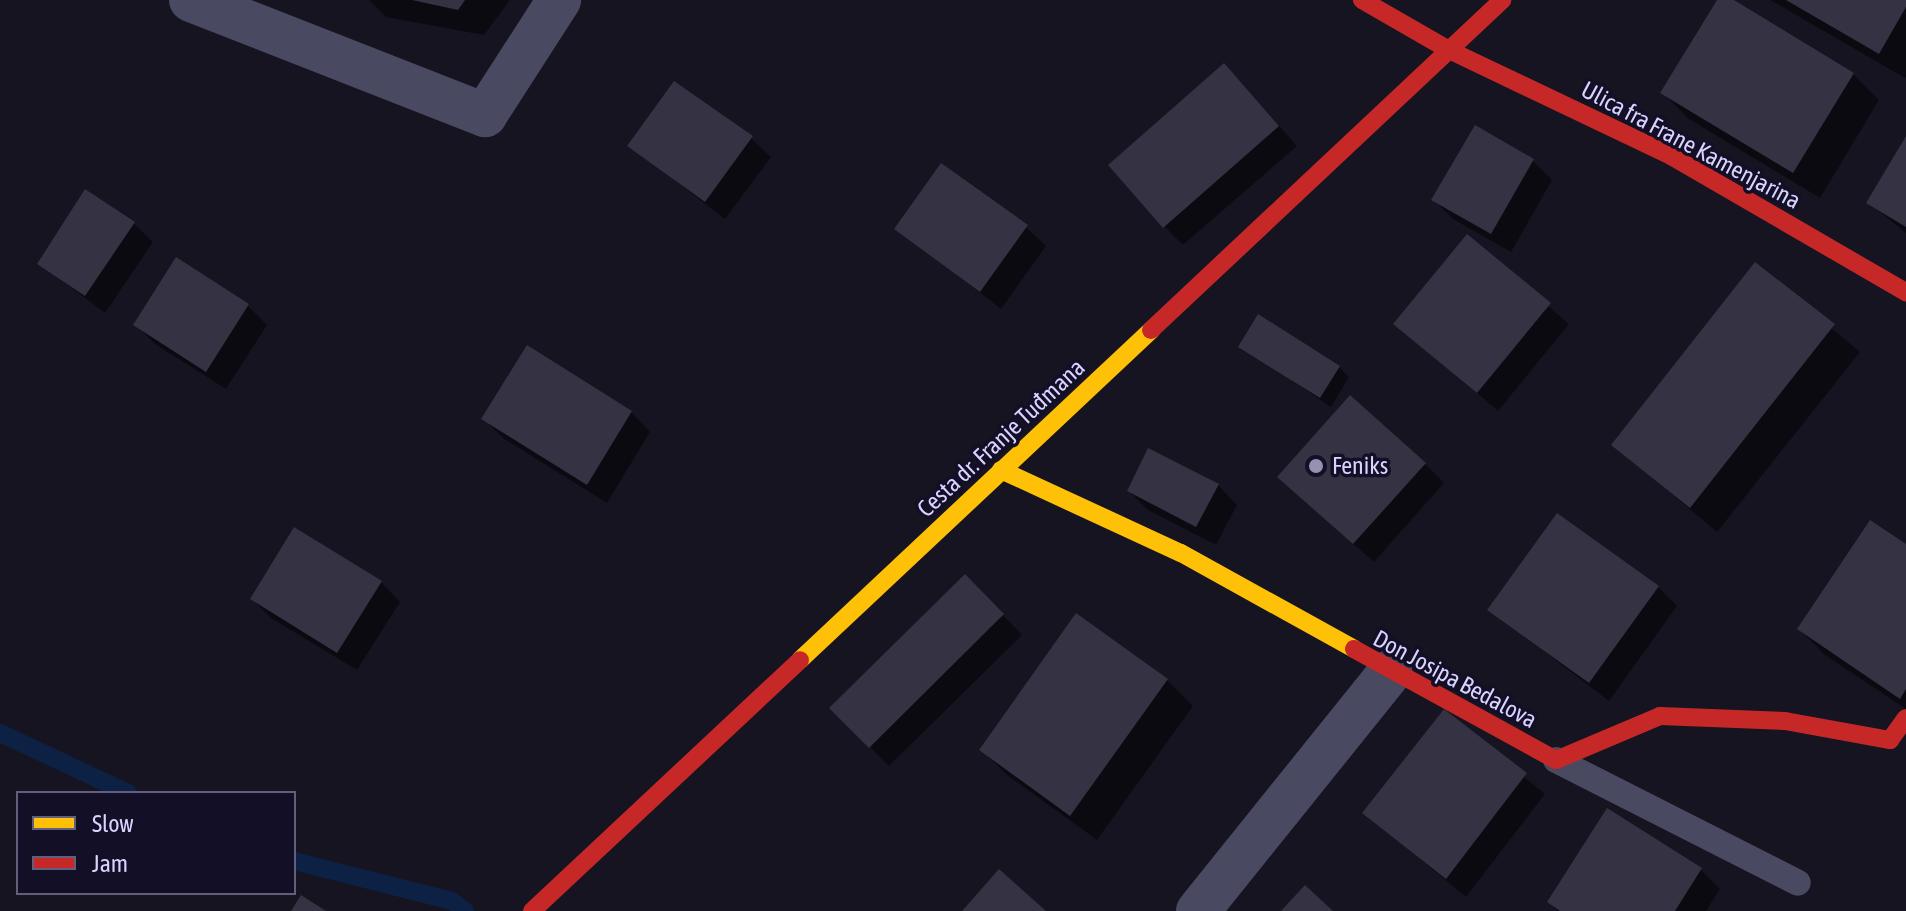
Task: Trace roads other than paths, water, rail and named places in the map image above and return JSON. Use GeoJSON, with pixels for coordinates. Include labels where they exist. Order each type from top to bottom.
{"type":"FeatureCollection","features":[{"type":"Feature","properties":{"kind":"street"},"geometry":{"type":"LineString","coordinates":[[191,0],[485,115],[559,0]]}},
{"type":"Feature","properties":{"kind":"street","name":"Ulica fra Frane Kamenjarina"},"geometry":{"type":"LineString","coordinates":[[1362,0],[1449,50],[1671,156],[1906,292]]}},
{"type":"Feature","properties":{"kind":"street","name":"Cesta dr. Franje Tuđmana"},"geometry":{"type":"LineString","coordinates":[[535,908],[1502,0]]}},
{"type":"Feature","properties":{"kind":"street","name":"Don Josipa Bedalova"},"geometry":{"type":"LineString","coordinates":[[1001,470],[1181,553],[1390,672],[1556,760]]}},
{"type":"Feature","properties":{"kind":"street"},"geometry":{"type":"LineString","coordinates":[[1198,911],[1390,672]]}},
{"type":"Feature","properties":{"kind":"street"},"geometry":{"type":"LineString","coordinates":[[1556,760],[1660,716],[1785,721],[1890,740],[1906,718]]}},
{"type":"Feature","properties":{"kind":"lane"},"geometry":{"type":"LineString","coordinates":[[1556,760],[1798,883]]}},
{"type":"Feature","properties":{"kind":"waterway"},"geometry":{"type":"LineString","coordinates":[[0,733],[124,791]]}},
{"type":"Feature","properties":{"kind":"waterway"},"geometry":{"type":"LineString","coordinates":[[296,862],[452,901],[465,911]]}},
{"type":"Feature","properties":{"kind":"place","name":"Feniks"},"geometry":{"type":"Point","coordinates":[1316,466]}}]}
